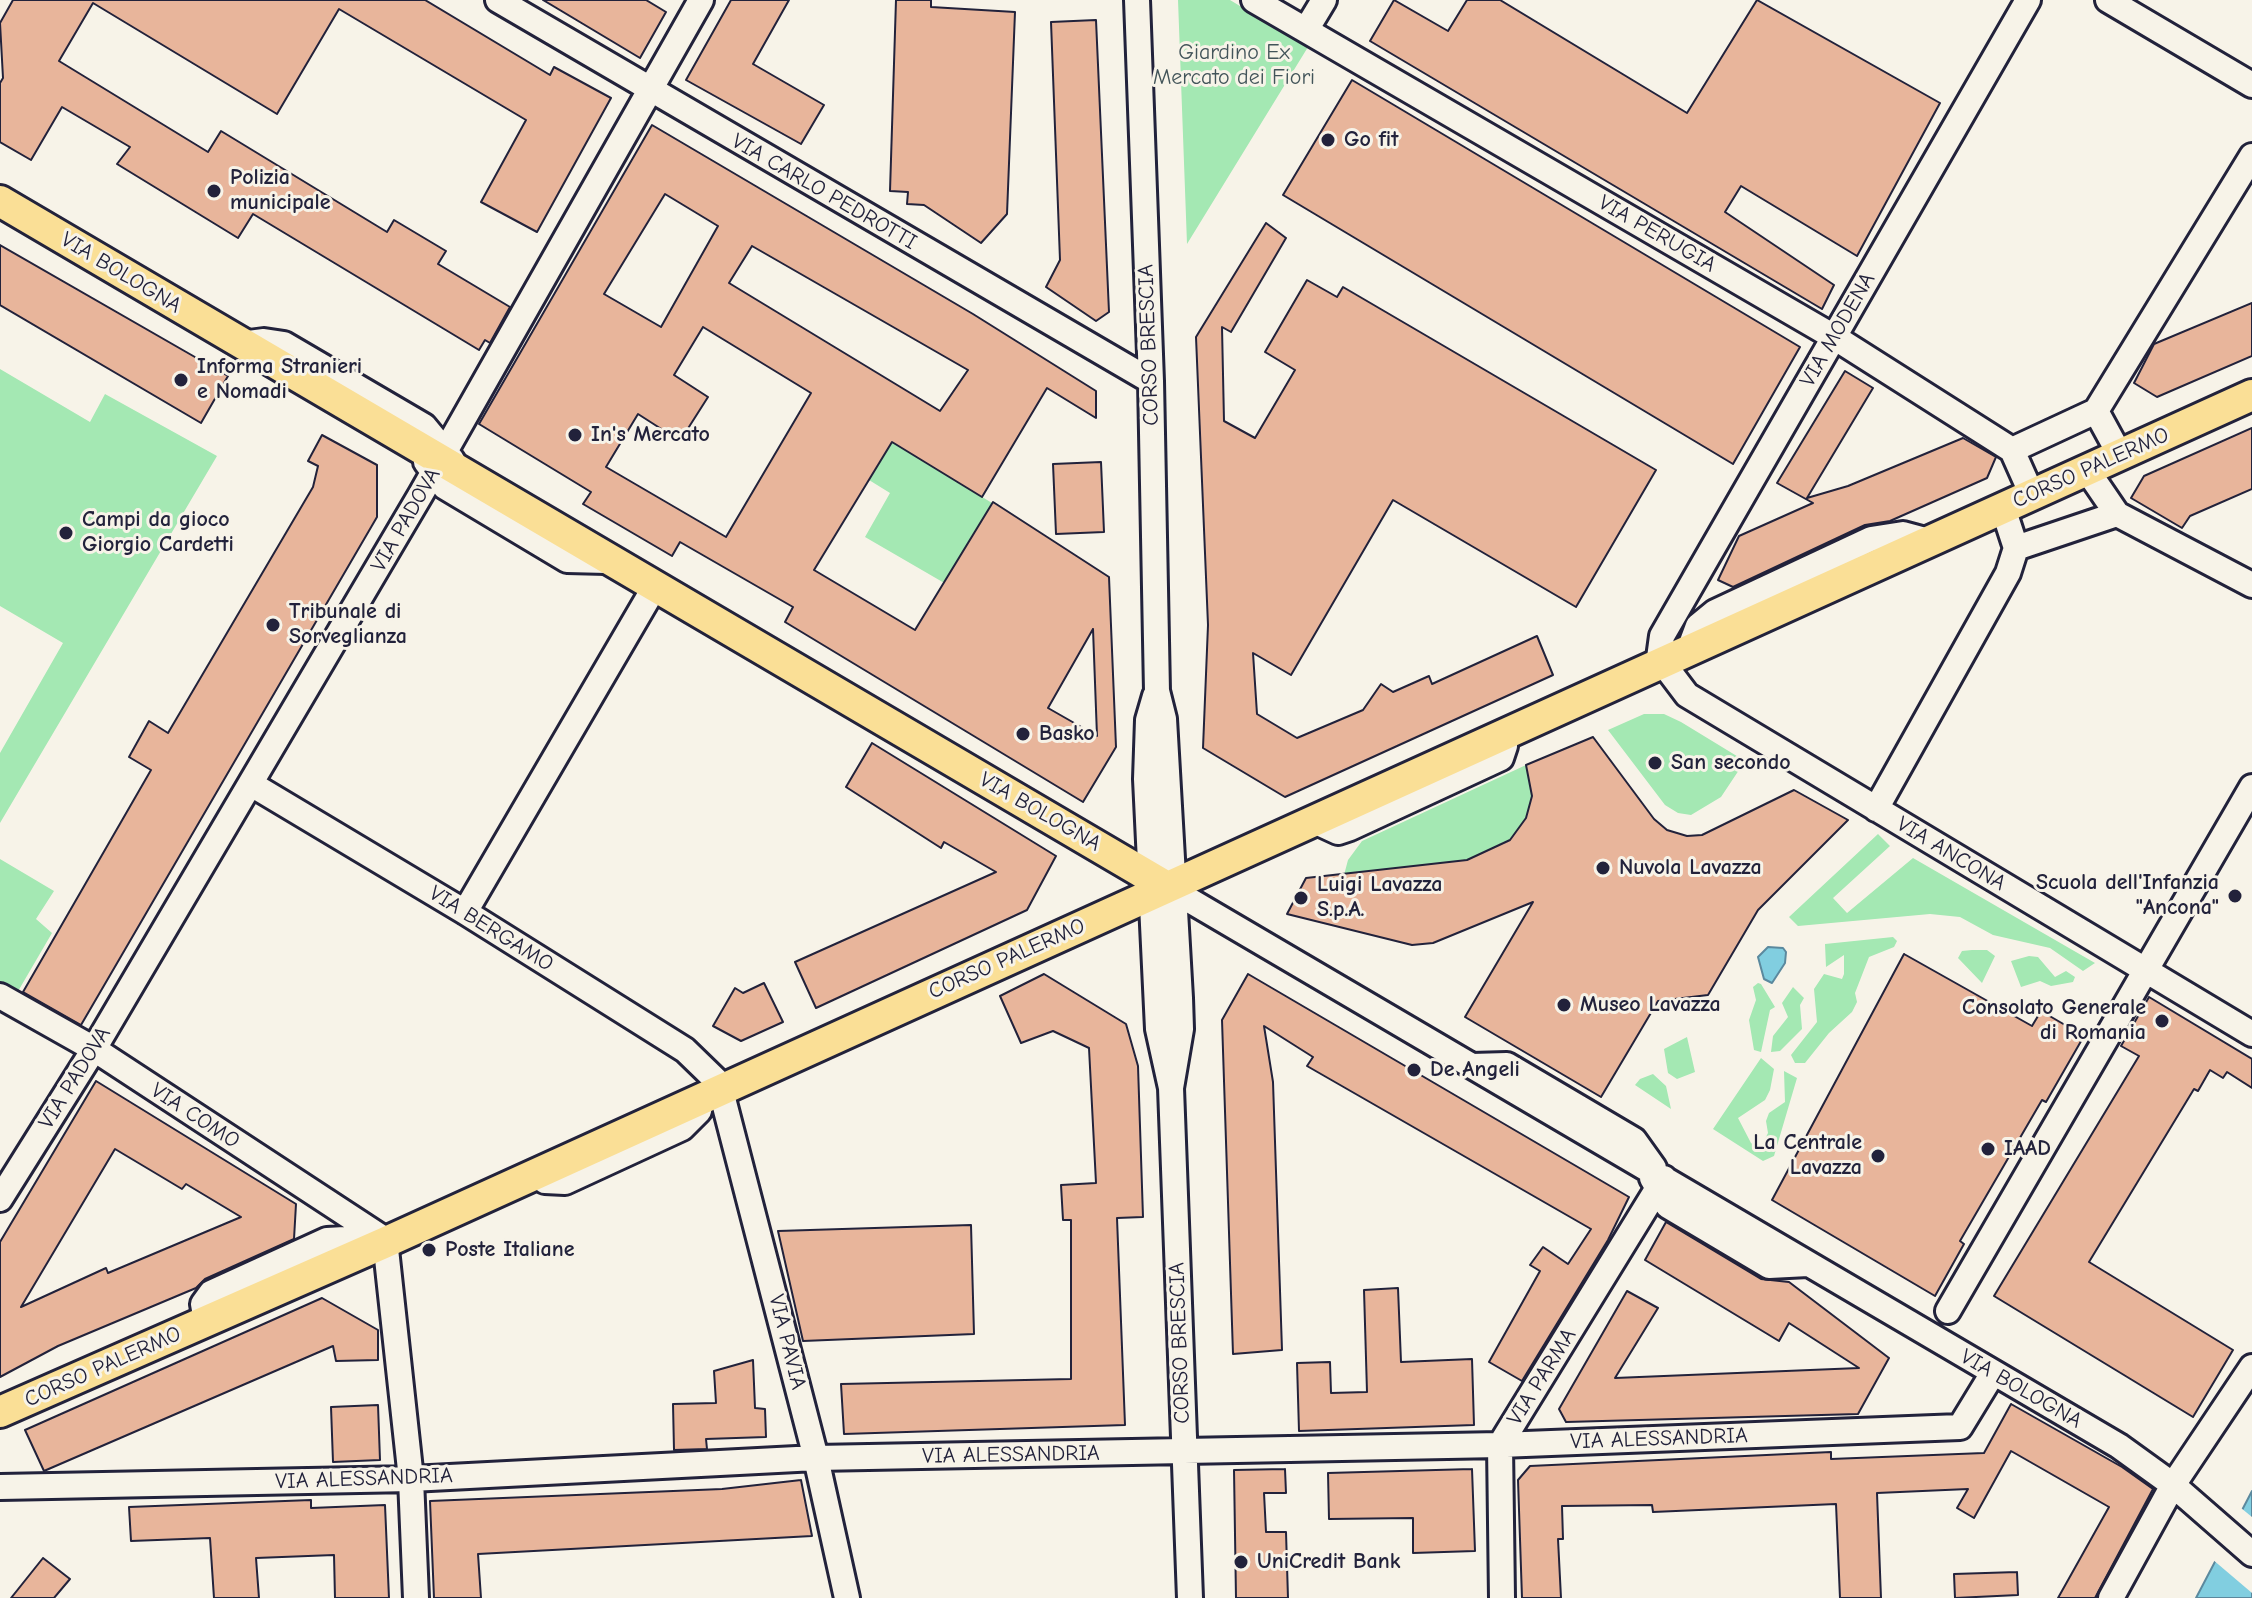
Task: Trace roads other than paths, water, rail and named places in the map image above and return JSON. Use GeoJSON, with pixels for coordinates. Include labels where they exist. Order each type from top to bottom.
{"type":"FeatureCollection","features":[{"type":"Feature","properties":{"kind":"main road","name":"VIA BOLOGNA"},"geometry":{"type":"LineString","coordinates":[[0,201],[241,344],[437,468],[654,588],[1163,887]]}},
{"type":"Feature","properties":{"kind":"main road","name":"CORSO PALERMO"},"geometry":{"type":"LineString","coordinates":[[0,1412],[539,1172],[2252,395]]}},
{"type":"Feature","properties":{"kind":"street","name":"VIA CARLO PEDROTTI"},"geometry":{"type":"LineString","coordinates":[[498,0],[1151,381]]}},
{"type":"Feature","properties":{"kind":"street","name":"VIA PADOVA"},"geometry":{"type":"LineString","coordinates":[[0,1199],[94,1049],[437,468],[701,0]]}},
{"type":"Feature","properties":{"kind":"street","name":"CORSO BRESCIA"},"geometry":{"type":"LineString","coordinates":[[1137,0],[1151,381],[1157,691],[1148,720],[1146,766],[1163,887],[1158,1029],[1171,1088],[1190,1598]]}},
{"type":"Feature","properties":{"kind":"street","name":"VIA PERUGIA"},"geometry":{"type":"LineString","coordinates":[[1254,0],[1834,337],[2012,450]]}},
{"type":"Feature","properties":{"kind":"street"},"geometry":{"type":"LineString","coordinates":[[1306,30],[1324,0]]}},
{"type":"Feature","properties":{"kind":"street","name":"VIA MODENA"},"geometry":{"type":"LineString","coordinates":[[1660,663],[1662,636],[2028,0]]}},
{"type":"Feature","properties":{"kind":"street"},"geometry":{"type":"LineString","coordinates":[[2108,0],[2252,85]]}},
{"type":"Feature","properties":{"kind":"street"},"geometry":{"type":"LineString","coordinates":[[2032,495],[2012,450],[2096,411],[2252,156]]}},
{"type":"Feature","properties":{"kind":"street"},"geometry":{"type":"LineString","coordinates":[[2096,411],[2120,455]]}},
{"type":"Feature","properties":{"kind":"street"},"geometry":{"type":"LineString","coordinates":[[2087,470],[2117,514],[2252,585]]}},
{"type":"Feature","properties":{"kind":"street"},"geometry":{"type":"LineString","coordinates":[[1876,809],[2008,573],[2016,548],[2003,508]]}},
{"type":"Feature","properties":{"kind":"street"},"geometry":{"type":"LineString","coordinates":[[2016,548],[2117,514]]}},
{"type":"Feature","properties":{"kind":"street"},"geometry":{"type":"LineString","coordinates":[[465,912],[654,588]]}},
{"type":"Feature","properties":{"kind":"street","name":"VIA ANCONA"},"geometry":{"type":"LineString","coordinates":[[1660,663],[1687,695],[2252,1034]]}},
{"type":"Feature","properties":{"kind":"street","name":"VIA BERGAMO"},"geometry":{"type":"LineString","coordinates":[[251,784],[465,912],[685,1050],[711,1093]]}},
{"type":"Feature","properties":{"kind":"street"},"geometry":{"type":"LineString","coordinates":[[1948,1311],[2252,787]]}},
{"type":"Feature","properties":{"kind":"street","name":"VIA BOLOGNA"},"geometry":{"type":"LineString","coordinates":[[1163,887],[2119,1446],[2173,1485],[2252,1554]]}},
{"type":"Feature","properties":{"kind":"street","name":"VIA COMO"},"geometry":{"type":"LineString","coordinates":[[0,996],[94,1049],[381,1237],[372,1247]]}},
{"type":"Feature","properties":{"kind":"street","name":"VIA PAVIA"},"geometry":{"type":"LineString","coordinates":[[711,1093],[816,1458],[847,1598]]}},
{"type":"Feature","properties":{"kind":"street","name":"VIA PARMA"},"geometry":{"type":"LineString","coordinates":[[1502,1598],[1500,1445],[1656,1178]]}},
{"type":"Feature","properties":{"kind":"street"},"geometry":{"type":"LineString","coordinates":[[372,1247],[411,1479],[416,1598]]}},
{"type":"Feature","properties":{"kind":"street"},"geometry":{"type":"LineString","coordinates":[[2111,1598],[2173,1485],[2252,1367]]}},
{"type":"Feature","properties":{"kind":"street","name":"VIA ALESSANDRIA"},"geometry":{"type":"LineString","coordinates":[[0,1487],[411,1479],[816,1458],[1500,1445],[1960,1427],[1993,1373]]}},
{"type":"Feature","properties":{"kind":"water"},"geometry":{"type":"Polygon","coordinates":[[[1768,947],[1783,948],[1786,952],[1785,963],[1772,983],[1764,979],[1758,957],[1768,947]]]}},
{"type":"Feature","properties":{"kind":"water"},"geometry":{"type":"Polygon","coordinates":[[[2252,1491],[2252,1598],[2196,1598],[2252,1491]]]}},
{"type":"Feature","properties":{"kind":"place","name":"Go fit"},"geometry":{"type":"Point","coordinates":[1328,140]}},
{"type":"Feature","properties":{"kind":"place","name":"Polizia municipale"},"geometry":{"type":"Point","coordinates":[214,191]}},
{"type":"Feature","properties":{"kind":"place","name":"Informa Stranieri e Nomadi"},"geometry":{"type":"Point","coordinates":[181,380]}},
{"type":"Feature","properties":{"kind":"place","name":"In's Mercato"},"geometry":{"type":"Point","coordinates":[575,435]}},
{"type":"Feature","properties":{"kind":"place","name":"Campi da gioco Giorgio Cardetti"},"geometry":{"type":"Point","coordinates":[66,533]}},
{"type":"Feature","properties":{"kind":"place","name":"Tribunale di Sorveglianza"},"geometry":{"type":"Point","coordinates":[273,625]}},
{"type":"Feature","properties":{"kind":"place","name":"Basko"},"geometry":{"type":"Point","coordinates":[1023,734]}},
{"type":"Feature","properties":{"kind":"place","name":"San secondo"},"geometry":{"type":"Point","coordinates":[1655,763]}},
{"type":"Feature","properties":{"kind":"place","name":"Nuvola Lavazza"},"geometry":{"type":"Point","coordinates":[1603,868]}},
{"type":"Feature","properties":{"kind":"place","name":"Scuola dell'Infanzia \"Ancona\""},"geometry":{"type":"Point","coordinates":[2235,896]}},
{"type":"Feature","properties":{"kind":"place","name":"Luigi Lavazza S.p.A."},"geometry":{"type":"Point","coordinates":[1301,898]}},
{"type":"Feature","properties":{"kind":"place","name":"Museo Lavazza"},"geometry":{"type":"Point","coordinates":[1564,1005]}},
{"type":"Feature","properties":{"kind":"place","name":"Consolato Generale di Romania"},"geometry":{"type":"Point","coordinates":[2162,1021]}},
{"type":"Feature","properties":{"kind":"place","name":"De Angeli"},"geometry":{"type":"Point","coordinates":[1414,1070]}},
{"type":"Feature","properties":{"kind":"place","name":"IAAD"},"geometry":{"type":"Point","coordinates":[1988,1149]}},
{"type":"Feature","properties":{"kind":"place","name":"La Centrale Lavazza"},"geometry":{"type":"Point","coordinates":[1878,1156]}},
{"type":"Feature","properties":{"kind":"place","name":"Poste Italiane"},"geometry":{"type":"Point","coordinates":[429,1250]}},
{"type":"Feature","properties":{"kind":"place","name":"UniCredit Bank"},"geometry":{"type":"Point","coordinates":[1241,1562]}},
{"type":"Feature","properties":{"kind":"park label","name":"Giardino Ex Mercato dei Fiori"},"geometry":{"type":"Point","coordinates":[1234,66]}}]}
